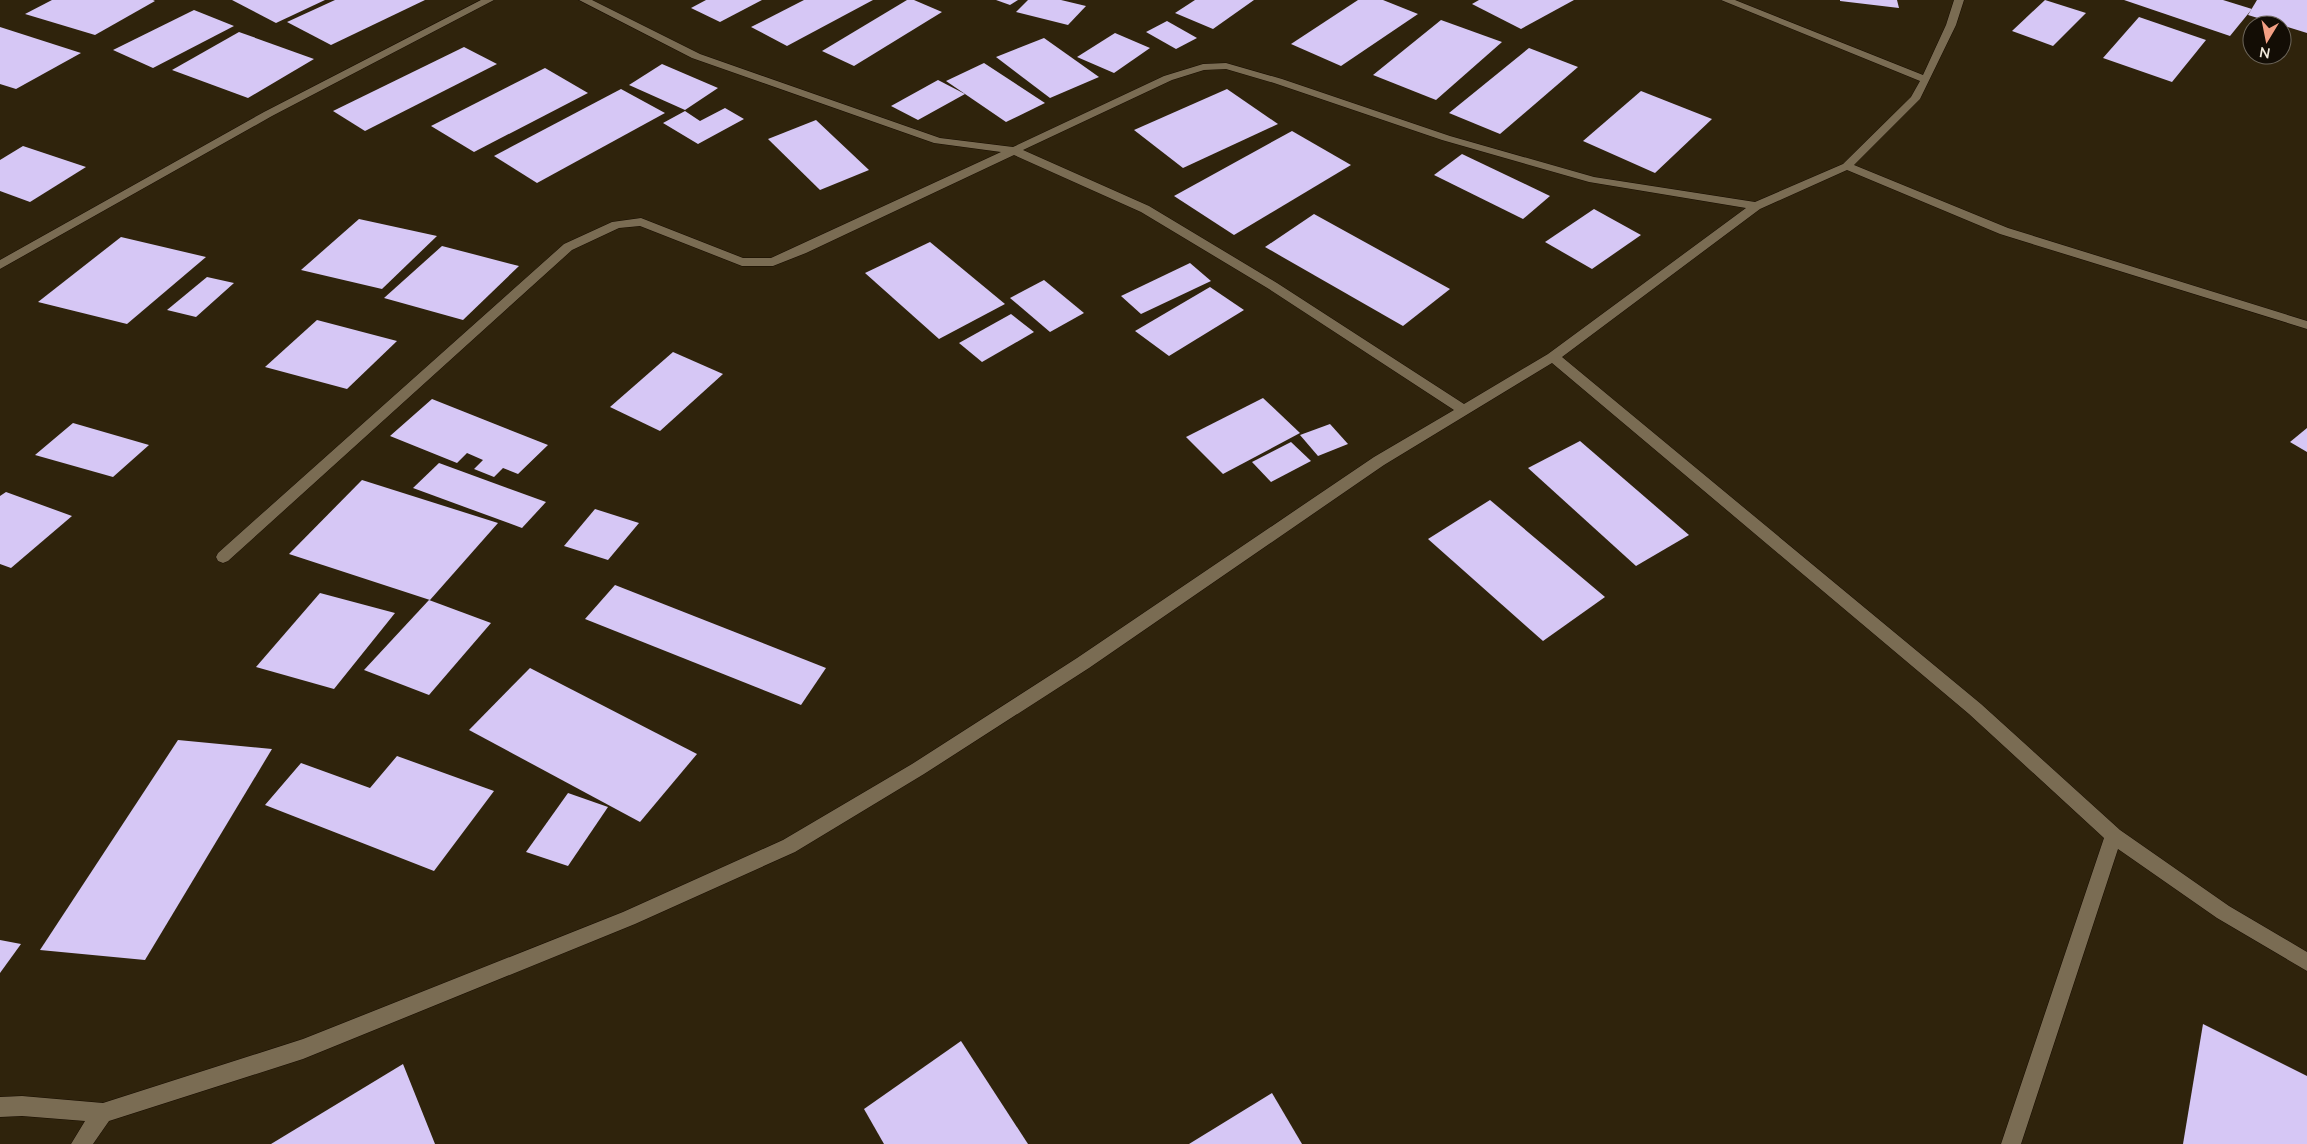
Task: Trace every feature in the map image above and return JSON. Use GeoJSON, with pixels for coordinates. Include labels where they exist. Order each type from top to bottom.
{"type":"FeatureCollection","features":[{"type":"Feature","properties":{"kind":"street"},"geometry":{"type":"LineString","coordinates":[[0,265],[268,114],[490,0]]}},
{"type":"Feature","properties":{"kind":"street"},"geometry":{"type":"LineString","coordinates":[[584,0],[696,56],[938,141],[1013,150],[1145,208],[1273,286],[1465,411]]}},
{"type":"Feature","properties":{"kind":"street"},"geometry":{"type":"LineString","coordinates":[[1726,0],[1926,80]]}},
{"type":"Feature","properties":{"kind":"street"},"geometry":{"type":"LineString","coordinates":[[0,1107],[103,1113],[304,1049],[473,979],[629,918],[789,846],[918,769],[1083,663],[1379,460],[1465,411],[1553,357],[1756,206],[1847,166],[1915,99],[1951,26],[1959,0]]}},
{"type":"Feature","properties":{"kind":"street"},"geometry":{"type":"LineString","coordinates":[[223,557],[568,248],[616,225],[641,222],[742,262],[773,262],[1168,78],[1203,67],[1226,66],[1278,81],[1446,138],[1593,180],[1756,206]]}},
{"type":"Feature","properties":{"kind":"street"},"geometry":{"type":"LineString","coordinates":[[1847,166],[2004,231],[2307,325]]}},
{"type":"Feature","properties":{"kind":"street"},"geometry":{"type":"LineString","coordinates":[[1553,357],[1975,709],[2114,836],[2223,912],[2307,962]]}},
{"type":"Feature","properties":{"kind":"street"},"geometry":{"type":"LineString","coordinates":[[2011,1144],[2114,836]]}},
{"type":"Feature","properties":{"kind":"street"},"geometry":{"type":"LineString","coordinates":[[82,1144],[103,1113]]}},
{"type":"Feature","properties":{"kind":"building"},"geometry":{"type":"Polygon","coordinates":[[[52,0],[155,1],[95,35],[25,14],[52,0]]]}},
{"type":"Feature","properties":{"kind":"building"},"geometry":{"type":"Polygon","coordinates":[[[232,0],[325,0],[276,23],[232,0]]]}},
{"type":"Feature","properties":{"kind":"building"},"geometry":{"type":"Polygon","coordinates":[[[335,0],[425,0],[331,45],[287,22],[335,0]]]}},
{"type":"Feature","properties":{"kind":"building"},"geometry":{"type":"Polygon","coordinates":[[[706,0],[762,0],[720,22],[691,8],[706,0]]]}},
{"type":"Feature","properties":{"kind":"building"},"geometry":{"type":"Polygon","coordinates":[[[804,0],[873,0],[787,46],[751,27],[804,0]]]}},
{"type":"Feature","properties":{"kind":"building"},"geometry":{"type":"Polygon","coordinates":[[[907,0],[914,0],[942,12],[854,66],[822,51],[907,0]]]}},
{"type":"Feature","properties":{"kind":"building"},"geometry":{"type":"Polygon","coordinates":[[[996,0],[1018,0],[1010,5],[996,0]]]}},
{"type":"Feature","properties":{"kind":"building"},"geometry":{"type":"Polygon","coordinates":[[[1028,0],[1061,0],[1086,6],[1068,25],[1016,12],[1028,0]]]}},
{"type":"Feature","properties":{"kind":"building"},"geometry":{"type":"Polygon","coordinates":[[[1195,0],[1254,0],[1213,29],[1175,13],[1195,0]]]}},
{"type":"Feature","properties":{"kind":"building"},"geometry":{"type":"Polygon","coordinates":[[[1358,0],[1383,0],[1418,14],[1341,66],[1291,44],[1358,0]]]}},
{"type":"Feature","properties":{"kind":"building"},"geometry":{"type":"Polygon","coordinates":[[[1479,0],[1574,0],[1521,29],[1472,4],[1479,0]]]}},
{"type":"Feature","properties":{"kind":"building"},"geometry":{"type":"Polygon","coordinates":[[[1897,0],[1899,8],[1840,1],[1897,0]]]}},
{"type":"Feature","properties":{"kind":"building"},"geometry":{"type":"Polygon","coordinates":[[[2045,0],[2086,13],[2053,46],[2012,31],[2045,0]]]}},
{"type":"Feature","properties":{"kind":"building"},"geometry":{"type":"Polygon","coordinates":[[[2124,0],[2223,0],[2252,9],[2247,15],[2242,15],[2242,21],[2230,36],[2124,0]]]}},
{"type":"Feature","properties":{"kind":"building"},"geometry":{"type":"Polygon","coordinates":[[[2257,0],[2307,0],[2307,33],[2292,28],[2292,15],[2248,15],[2257,0]]]}},
{"type":"Feature","properties":{"kind":"building"},"geometry":{"type":"Polygon","coordinates":[[[194,10],[234,26],[153,68],[113,50],[194,10]]]}},
{"type":"Feature","properties":{"kind":"building"},"geometry":{"type":"Polygon","coordinates":[[[2139,17],[2206,40],[2172,82],[2103,58],[2139,17]]]}},
{"type":"Feature","properties":{"kind":"building"},"geometry":{"type":"Polygon","coordinates":[[[1441,20],[1502,42],[1436,100],[1373,75],[1441,20]]]}},
{"type":"Feature","properties":{"kind":"building"},"geometry":{"type":"Polygon","coordinates":[[[1167,21],[1197,38],[1176,49],[1146,32],[1167,21]]]}},
{"type":"Feature","properties":{"kind":"building"},"geometry":{"type":"Polygon","coordinates":[[[0,27],[81,53],[16,89],[0,84],[0,27]]]}},
{"type":"Feature","properties":{"kind":"building"},"geometry":{"type":"Polygon","coordinates":[[[239,32],[314,59],[248,98],[172,70],[239,32]]]}},
{"type":"Feature","properties":{"kind":"building"},"geometry":{"type":"Polygon","coordinates":[[[1115,33],[1150,48],[1114,73],[1077,57],[1115,33]]]}},
{"type":"Feature","properties":{"kind":"building"},"geometry":{"type":"Polygon","coordinates":[[[1044,38],[1099,77],[1050,98],[996,57],[1044,38]]]}},
{"type":"Feature","properties":{"kind":"building"},"geometry":{"type":"Polygon","coordinates":[[[464,47],[497,64],[365,131],[333,111],[464,47]]]}},
{"type":"Feature","properties":{"kind":"building"},"geometry":{"type":"Polygon","coordinates":[[[1529,48],[1578,67],[1500,134],[1449,113],[1529,48]]]}},
{"type":"Feature","properties":{"kind":"building"},"geometry":{"type":"Polygon","coordinates":[[[984,63],[1045,103],[1006,122],[946,81],[984,63]]]}},
{"type":"Feature","properties":{"kind":"building"},"geometry":{"type":"Polygon","coordinates":[[[662,64],[718,88],[685,110],[629,85],[662,64]]]}},
{"type":"Feature","properties":{"kind":"building"},"geometry":{"type":"Polygon","coordinates":[[[545,68],[588,93],[474,152],[431,126],[545,68]]]}},
{"type":"Feature","properties":{"kind":"building"},"geometry":{"type":"Polygon","coordinates":[[[938,80],[965,94],[918,120],[891,106],[938,80]]]}},
{"type":"Feature","properties":{"kind":"building"},"geometry":{"type":"Polygon","coordinates":[[[621,89],[665,113],[537,183],[494,156],[621,89]]]}},
{"type":"Feature","properties":{"kind":"building"},"geometry":{"type":"Polygon","coordinates":[[[1227,89],[1278,124],[1183,168],[1134,130],[1227,89]]]}},
{"type":"Feature","properties":{"kind":"building"},"geometry":{"type":"Polygon","coordinates":[[[1641,91],[1712,119],[1655,173],[1583,141],[1641,91]]]}},
{"type":"Feature","properties":{"kind":"building"},"geometry":{"type":"Polygon","coordinates":[[[725,108],[744,119],[698,144],[663,123],[685,111],[700,121],[725,108]]]}},
{"type":"Feature","properties":{"kind":"building"},"geometry":{"type":"Polygon","coordinates":[[[816,120],[869,170],[820,190],[768,139],[816,120]]]}},
{"type":"Feature","properties":{"kind":"building"},"geometry":{"type":"Polygon","coordinates":[[[1292,131],[1351,165],[1234,235],[1174,196],[1292,131]]]}},
{"type":"Feature","properties":{"kind":"building"},"geometry":{"type":"Polygon","coordinates":[[[23,146],[86,167],[30,202],[0,191],[0,160],[23,146]]]}},
{"type":"Feature","properties":{"kind":"building"},"geometry":{"type":"Polygon","coordinates":[[[1462,154],[1550,196],[1523,219],[1434,175],[1462,154]]]}},
{"type":"Feature","properties":{"kind":"building"},"geometry":{"type":"Polygon","coordinates":[[[1594,209],[1641,235],[1592,269],[1545,242],[1594,209]]]}},
{"type":"Feature","properties":{"kind":"building"},"geometry":{"type":"Polygon","coordinates":[[[1314,214],[1450,289],[1403,326],[1265,247],[1314,214]]]}},
{"type":"Feature","properties":{"kind":"building"},"geometry":{"type":"Polygon","coordinates":[[[359,219],[437,236],[382,289],[301,270],[359,219]]]}},
{"type":"Feature","properties":{"kind":"building"},"geometry":{"type":"Polygon","coordinates":[[[121,237],[206,257],[127,324],[38,302],[121,237]]]}},
{"type":"Feature","properties":{"kind":"building"},"geometry":{"type":"Polygon","coordinates":[[[930,242],[1005,304],[939,339],[865,273],[930,242]]]}},
{"type":"Feature","properties":{"kind":"building"},"geometry":{"type":"Polygon","coordinates":[[[442,246],[519,266],[463,320],[384,298],[442,246]]]}},
{"type":"Feature","properties":{"kind":"building"},"geometry":{"type":"Polygon","coordinates":[[[1190,263],[1211,281],[1141,314],[1121,296],[1190,263]]]}},
{"type":"Feature","properties":{"kind":"building"},"geometry":{"type":"Polygon","coordinates":[[[207,277],[234,283],[196,317],[167,310],[207,277]]]}},
{"type":"Feature","properties":{"kind":"building"},"geometry":{"type":"Polygon","coordinates":[[[1044,280],[1084,313],[1050,332],[1010,298],[1044,280]]]}},
{"type":"Feature","properties":{"kind":"building"},"geometry":{"type":"Polygon","coordinates":[[[1210,287],[1244,310],[1169,356],[1135,331],[1210,287]]]}},
{"type":"Feature","properties":{"kind":"building"},"geometry":{"type":"Polygon","coordinates":[[[1011,314],[1034,332],[982,362],[959,343],[1011,314]]]}},
{"type":"Feature","properties":{"kind":"building"},"geometry":{"type":"Polygon","coordinates":[[[317,320],[397,341],[347,389],[265,367],[317,320]]]}},
{"type":"Feature","properties":{"kind":"building"},"geometry":{"type":"Polygon","coordinates":[[[673,352],[723,374],[660,431],[610,407],[673,352]]]}},
{"type":"Feature","properties":{"kind":"building"},"geometry":{"type":"Polygon","coordinates":[[[1263,398],[1300,433],[1223,474],[1186,437],[1263,398]]]}},
{"type":"Feature","properties":{"kind":"building"},"geometry":{"type":"Polygon","coordinates":[[[432,399],[548,445],[518,474],[503,468],[494,477],[474,469],[483,460],[467,453],[457,463],[390,436],[432,399]]]}},
{"type":"Feature","properties":{"kind":"building"},"geometry":{"type":"Polygon","coordinates":[[[73,423],[149,445],[113,477],[35,455],[73,423]]]}},
{"type":"Feature","properties":{"kind":"building"},"geometry":{"type":"Polygon","coordinates":[[[1330,424],[1348,444],[1318,456],[1300,435],[1330,424]]]}},
{"type":"Feature","properties":{"kind":"building"},"geometry":{"type":"Polygon","coordinates":[[[2307,428],[2307,452],[2290,442],[2307,428]]]}},
{"type":"Feature","properties":{"kind":"building"},"geometry":{"type":"Polygon","coordinates":[[[1580,441],[1689,535],[1636,566],[1528,468],[1580,441]]]}},
{"type":"Feature","properties":{"kind":"building"},"geometry":{"type":"Polygon","coordinates":[[[1291,442],[1311,461],[1271,482],[1252,462],[1291,442]]]}},
{"type":"Feature","properties":{"kind":"building"},"geometry":{"type":"Polygon","coordinates":[[[439,463],[546,502],[522,528],[413,488],[439,463]]]}},
{"type":"Feature","properties":{"kind":"building"},"geometry":{"type":"Polygon","coordinates":[[[362,480],[498,523],[430,600],[289,554],[362,480]]]}},
{"type":"Feature","properties":{"kind":"building"},"geometry":{"type":"Polygon","coordinates":[[[6,492],[72,516],[11,568],[0,564],[0,496],[6,492]]]}},
{"type":"Feature","properties":{"kind":"building"},"geometry":{"type":"Polygon","coordinates":[[[1490,500],[1605,597],[1543,641],[1428,539],[1490,500]]]}},
{"type":"Feature","properties":{"kind":"building"},"geometry":{"type":"Polygon","coordinates":[[[595,509],[639,523],[608,560],[564,546],[595,509]]]}},
{"type":"Feature","properties":{"kind":"building"},"geometry":{"type":"Polygon","coordinates":[[[615,585],[826,668],[801,705],[585,619],[615,585]]]}},
{"type":"Feature","properties":{"kind":"building"},"geometry":{"type":"Polygon","coordinates":[[[320,593],[395,613],[334,689],[256,667],[320,593]]]}},
{"type":"Feature","properties":{"kind":"building"},"geometry":{"type":"Polygon","coordinates":[[[429,600],[491,623],[429,695],[364,670],[429,600]]]}},
{"type":"Feature","properties":{"kind":"building"},"geometry":{"type":"Polygon","coordinates":[[[530,668],[697,754],[640,822],[469,730],[530,668]]]}},
{"type":"Feature","properties":{"kind":"building"},"geometry":{"type":"Polygon","coordinates":[[[178,740],[272,749],[145,960],[40,950],[178,740]]]}},
{"type":"Feature","properties":{"kind":"building"},"geometry":{"type":"Polygon","coordinates":[[[397,756],[494,791],[434,871],[265,805],[301,763],[370,788],[397,756]]]}},
{"type":"Feature","properties":{"kind":"building"},"geometry":{"type":"Polygon","coordinates":[[[568,793],[608,807],[568,866],[526,852],[568,793]]]}},
{"type":"Feature","properties":{"kind":"building"},"geometry":{"type":"Polygon","coordinates":[[[0,940],[21,944],[0,973],[0,940]]]}},
{"type":"Feature","properties":{"kind":"building"},"geometry":{"type":"Polygon","coordinates":[[[2203,1024],[2307,1076],[2307,1144],[2183,1144],[2203,1024]]]}},
{"type":"Feature","properties":{"kind":"building"},"geometry":{"type":"Polygon","coordinates":[[[961,1041],[1028,1144],[884,1144],[864,1109],[961,1041]]]}},
{"type":"Feature","properties":{"kind":"building"},"geometry":{"type":"Polygon","coordinates":[[[403,1064],[435,1144],[271,1144],[403,1064]]]}},
{"type":"Feature","properties":{"kind":"building"},"geometry":{"type":"Polygon","coordinates":[[[1272,1093],[1302,1144],[1189,1144],[1272,1093]]]}}]}
